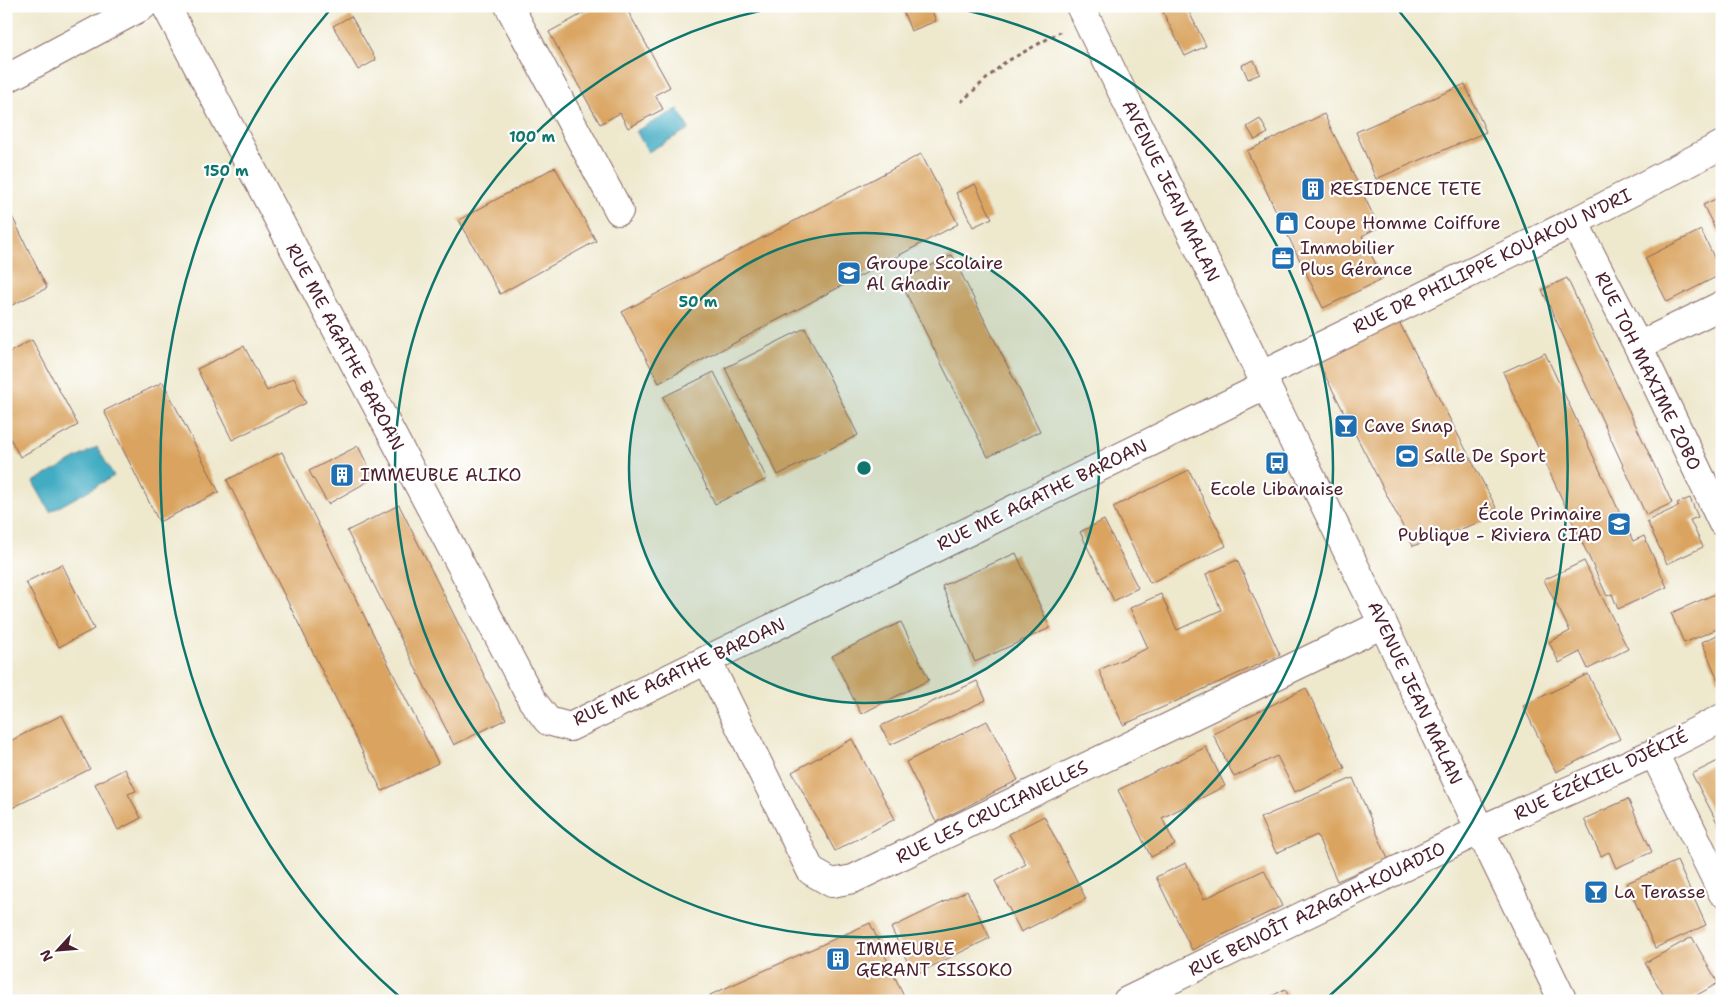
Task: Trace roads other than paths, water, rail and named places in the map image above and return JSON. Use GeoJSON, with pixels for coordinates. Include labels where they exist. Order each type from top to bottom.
{"type":"FeatureCollection","features":[{"type":"Feature","properties":{"kind":"street"},"geometry":{"type":"LineString","coordinates":[[6,79],[143,6]]}},
{"type":"Feature","properties":{"kind":"street","name":"RUE ME AGATHE BAROAN"},"geometry":{"type":"LineString","coordinates":[[166,6],[532,700],[548,721],[570,727],[1264,380]]}},
{"type":"Feature","properties":{"kind":"street"},"geometry":{"type":"LineString","coordinates":[[509,6],[619,211]]}},
{"type":"Feature","properties":{"kind":"street","name":"AVENUE JEAN MALAN"},"geometry":{"type":"LineString","coordinates":[[1080,6],[1383,624],[1563,1001]]}},
{"type":"Feature","properties":{"kind":"street","name":"RUE DR PHILIPPE KOUAKOU N'DRI"},"geometry":{"type":"LineString","coordinates":[[1264,380],[1722,145]]}},
{"type":"Feature","properties":{"kind":"street","name":"RUE TOH MAXIME ZOBO"},"geometry":{"type":"LineString","coordinates":[[1574,222],[1638,346],[1722,522]]}},
{"type":"Feature","properties":{"kind":"street"},"geometry":{"type":"LineString","coordinates":[[1638,346],[1722,305]]}},
{"type":"Feature","properties":{"kind":"street","name":"RUE LES CRUCIANELLES"},"geometry":{"type":"LineString","coordinates":[[707,660],[811,871],[832,882],[853,878],[1383,624]]}},
{"type":"Feature","properties":{"kind":"street","name":"RUE ÉZÉKIEL DJÉKIÉ"},"geometry":{"type":"LineString","coordinates":[[1480,830],[1654,753],[1722,718]]}},
{"type":"Feature","properties":{"kind":"street"},"geometry":{"type":"LineString","coordinates":[[1654,753],[1722,892]]}},
{"type":"Feature","properties":{"kind":"street","name":"RUE BENOÎT AZAGOH-KOUADIO"},"geometry":{"type":"LineString","coordinates":[[1127,1001],[1480,830]]}},
{"type":"Feature","properties":{"kind":"water"},"geometry":{"type":"Polygon","coordinates":[[[678,109],[689,129],[648,152],[636,131],[678,109]]]}},
{"type":"Feature","properties":{"kind":"water"},"geometry":{"type":"Polygon","coordinates":[[[97,447],[114,476],[50,512],[33,482],[97,447]]]}},
{"type":"Feature","properties":{"kind":"place","name":"RESIDENCE TETE"},"geometry":{"type":"Point","coordinates":[1313,189]}},
{"type":"Feature","properties":{"kind":"place","name":"Coupe Homme Coiffure"},"geometry":{"type":"Point","coordinates":[1287,223]}},
{"type":"Feature","properties":{"kind":"place","name":"Immobilier Plus Gérance"},"geometry":{"type":"Point","coordinates":[1283,258]}},
{"type":"Feature","properties":{"kind":"place","name":"Groupe Scolaire Al Ghadir"},"geometry":{"type":"Point","coordinates":[849,273]}},
{"type":"Feature","properties":{"kind":"place","name":"Cave Snap"},"geometry":{"type":"Point","coordinates":[1346,426]}},
{"type":"Feature","properties":{"kind":"place","name":"Salle De Sport"},"geometry":{"type":"Point","coordinates":[1407,456]}},
{"type":"Feature","properties":{"kind":"place","name":"Ecole Libanaise"},"geometry":{"type":"Point","coordinates":[1277,463]}},
{"type":"Feature","properties":{"kind":"place","name":"IMMEUBLE ALIKO"},"geometry":{"type":"Point","coordinates":[342,475]}},
{"type":"Feature","properties":{"kind":"place","name":"École Primaire Publique - Riviera CIAD"},"geometry":{"type":"Point","coordinates":[1619,524]}},
{"type":"Feature","properties":{"kind":"place","name":"La Terasse"},"geometry":{"type":"Point","coordinates":[1596,892]}},
{"type":"Feature","properties":{"kind":"place","name":"IMMEUBLE GERANT SISSOKO"},"geometry":{"type":"Point","coordinates":[838,959]}}]}
